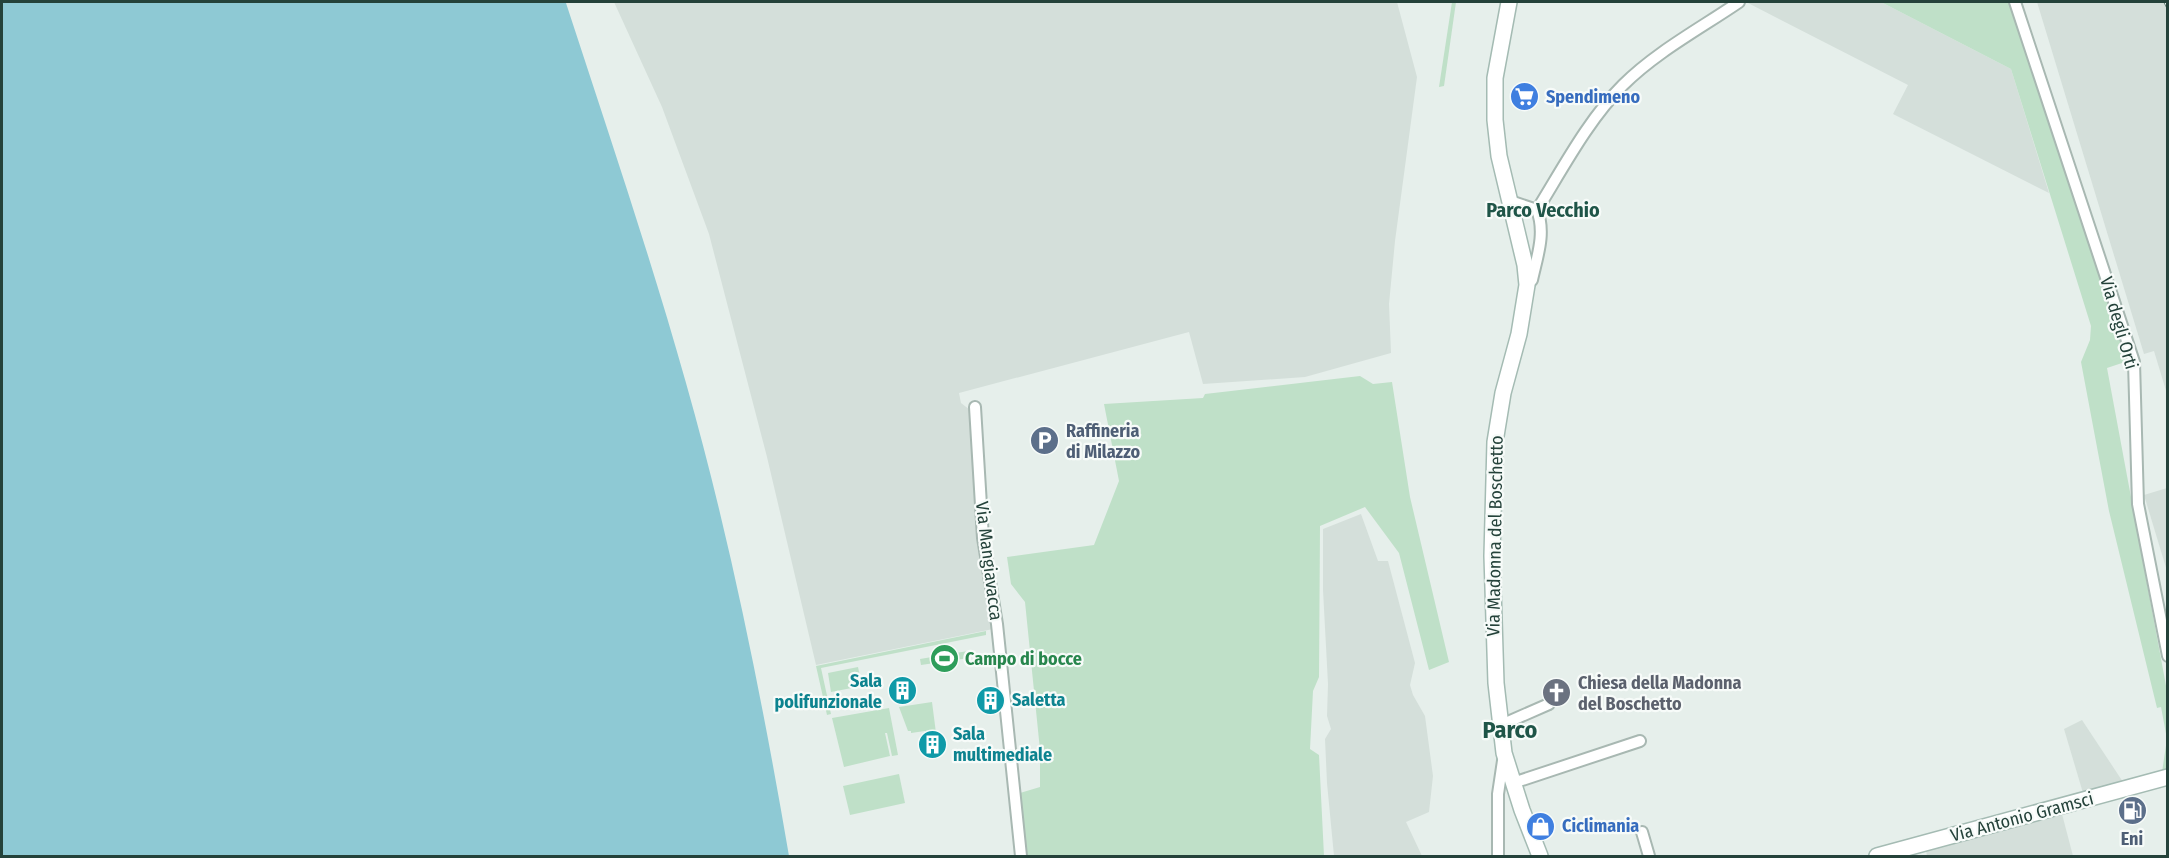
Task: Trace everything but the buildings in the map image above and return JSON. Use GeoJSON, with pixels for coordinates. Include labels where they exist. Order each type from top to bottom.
{"type":"FeatureCollection","features":[{"type":"Feature","properties":{"kind":"main road","name":"Via Madonna del Boschetto"},"geometry":{"type":"LineString","coordinates":[[1509,2],[1496,78],[1495,120],[1499,156],[1525,265],[1527,285],[1520,334],[1498,419],[1493,459],[1494,639],[1496,683],[1504,753],[1540,856]]}},
{"type":"Feature","properties":{"kind":"main road","name":"Via Antonio Gramsci"},"geometry":{"type":"LineString","coordinates":[[1877,856],[2168,777]]}},
{"type":"Feature","properties":{"kind":"street"},"geometry":{"type":"LineString","coordinates":[[1537,210],[1590,127],[1623,85],[1658,56],[1739,2]]}},
{"type":"Feature","properties":{"kind":"street","name":"Via degli Orti"},"geometry":{"type":"LineString","coordinates":[[2015,2],[2134,362],[2138,504],[2168,656]]}},
{"type":"Feature","properties":{"kind":"street"},"geometry":{"type":"LineString","coordinates":[[1510,201],[1537,210],[1542,221],[1542,234],[1532,280],[1527,285]]}},
{"type":"Feature","properties":{"kind":"street","name":"Via Mangiavacca"},"geometry":{"type":"LineString","coordinates":[[975,408],[983,538],[997,624],[1021,856]]}},
{"type":"Feature","properties":{"kind":"street"},"geometry":{"type":"LineString","coordinates":[[1501,725],[1548,704]]}},
{"type":"Feature","properties":{"kind":"street"},"geometry":{"type":"LineString","coordinates":[[1513,783],[1640,741]]}},
{"type":"Feature","properties":{"kind":"street"},"geometry":{"type":"LineString","coordinates":[[1498,856],[1498,794],[1504,753]]}},
{"type":"Feature","properties":{"kind":"street"},"geometry":{"type":"LineString","coordinates":[[1642,832],[1649,856]]}},
{"type":"Feature","properties":{"kind":"shaded area","name":"Raffineria di Milazzo"},"geometry":{"type":"Polygon","coordinates":[[[614,2],[1397,2],[1417,77],[1389,304],[1391,353],[1305,377],[1203,384],[1189,332],[959,393],[961,403],[970,410],[993,629],[816,665],[767,457],[709,234],[662,107],[614,2]]]}},
{"type":"Feature","properties":{"kind":"shaded area"},"geometry":{"type":"Polygon","coordinates":[[[1881,2],[2011,69],[2049,193],[1893,114],[1908,85],[1748,3],[1881,2]]]}},
{"type":"Feature","properties":{"kind":"shaded area"},"geometry":{"type":"Polygon","coordinates":[[[2037,2],[2167,2],[2167,394],[2154,351],[2144,354],[2037,2]]]}},
{"type":"Feature","properties":{"kind":"shaded area"},"geometry":{"type":"Polygon","coordinates":[[[2168,488],[2167,571],[2144,495],[2168,488]]]}},
{"type":"Feature","properties":{"kind":"shaded area"},"geometry":{"type":"Polygon","coordinates":[[[1361,514],[1378,561],[1388,561],[1415,663],[1410,685],[1425,716],[1433,776],[1429,812],[1406,822],[1422,856],[1334,856],[1325,739],[1331,729],[1327,716],[1323,529],[1361,514]]]}},
{"type":"Feature","properties":{"kind":"shaded area"},"geometry":{"type":"Polygon","coordinates":[[[2082,720],[2123,782],[2083,793],[2064,729],[2082,720]]]}},
{"type":"Feature","properties":{"kind":"shaded area"},"geometry":{"type":"Polygon","coordinates":[[[2062,814],[2073,856],[1927,856],[1926,851],[1967,838],[2062,814]]]}},
{"type":"Feature","properties":{"kind":"green space"},"geometry":{"type":"Polygon","coordinates":[[[1452,2],[1456,2],[1444,86],[1439,87],[1452,2]]]}},
{"type":"Feature","properties":{"kind":"green space"},"geometry":{"type":"Polygon","coordinates":[[[1881,2],[2009,2],[2131,360],[2107,368],[2167,691],[2168,767],[2166,771],[2162,772],[2167,739],[2161,707],[2157,708],[2109,511],[2081,362],[2090,340],[2091,326],[2011,69],[1881,2]]]}},
{"type":"Feature","properties":{"kind":"green space"},"geometry":{"type":"Polygon","coordinates":[[[1360,376],[1373,384],[1392,382],[1410,497],[1449,662],[1429,670],[1399,553],[1365,507],[1320,526],[1319,677],[1313,691],[1310,749],[1319,755],[1324,856],[1025,856],[1020,793],[1040,787],[1040,750],[1025,602],[1011,584],[1007,557],[1094,545],[1119,481],[1104,404],[1203,398],[1205,394],[1360,376]]]}},
{"type":"Feature","properties":{"kind":"green space"},"geometry":{"type":"Polygon","coordinates":[[[986,631],[986,635],[821,668],[831,714],[827,715],[816,666],[986,631]]]}},
{"type":"Feature","properties":{"kind":"green space","name":"Campo di bocce"},"geometry":{"type":"Polygon","coordinates":[[[968,651],[969,658],[921,665],[920,659],[968,651]]]}},
{"type":"Feature","properties":{"kind":"green space"},"geometry":{"type":"Polygon","coordinates":[[[858,667],[862,686],[831,692],[828,673],[858,667]]]}},
{"type":"Feature","properties":{"kind":"green space"},"geometry":{"type":"Polygon","coordinates":[[[932,702],[936,733],[925,735],[925,731],[911,733],[908,731],[899,707],[932,702]]]}},
{"type":"Feature","properties":{"kind":"green space"},"geometry":{"type":"Polygon","coordinates":[[[889,708],[898,755],[892,756],[887,733],[885,733],[890,756],[844,767],[832,718],[889,708]]]}},
{"type":"Feature","properties":{"kind":"green space"},"geometry":{"type":"Polygon","coordinates":[[[899,774],[905,803],[850,815],[843,786],[899,774]]]}},
{"type":"Feature","properties":{"kind":"water"},"geometry":{"type":"Polygon","coordinates":[[[2,2],[566,3],[658,287],[702,441],[744,618],[789,856],[2,856],[2,2]]]}},
{"type":"Feature","properties":{"kind":"railway"},"geometry":{"type":"LineString","coordinates":[[2166,2],[2168,6]]}},
{"type":"Feature","properties":{"kind":"place","name":"Spendimeno"},"geometry":{"type":"Point","coordinates":[1525,97]}},
{"type":"Feature","properties":{"kind":"place","name":"Raffineria di Milazzo"},"geometry":{"type":"Point","coordinates":[1045,441]}},
{"type":"Feature","properties":{"kind":"place","name":"Campo di bocce"},"geometry":{"type":"Point","coordinates":[944,659]}},
{"type":"Feature","properties":{"kind":"place","name":"Sala polifunzionale"},"geometry":{"type":"Point","coordinates":[903,691]}},
{"type":"Feature","properties":{"kind":"place","name":"Chiesa della Madonna del Boschetto"},"geometry":{"type":"Point","coordinates":[1557,693]}},
{"type":"Feature","properties":{"kind":"place","name":"Saletta"},"geometry":{"type":"Point","coordinates":[991,700]}},
{"type":"Feature","properties":{"kind":"place","name":"Sala multimediale"},"geometry":{"type":"Point","coordinates":[932,744]}},
{"type":"Feature","properties":{"kind":"place","name":"Eni"},"geometry":{"type":"Point","coordinates":[2132,810]}},
{"type":"Feature","properties":{"kind":"place","name":"Ciclimania"},"geometry":{"type":"Point","coordinates":[1541,826]}},
{"type":"Feature","properties":{"kind":"district","name":"Parco Vecchio"},"geometry":{"type":"Point","coordinates":[1543,210]}},
{"type":"Feature","properties":{"kind":"district","name":"Parco"},"geometry":{"type":"Point","coordinates":[1510,730]}}]}
